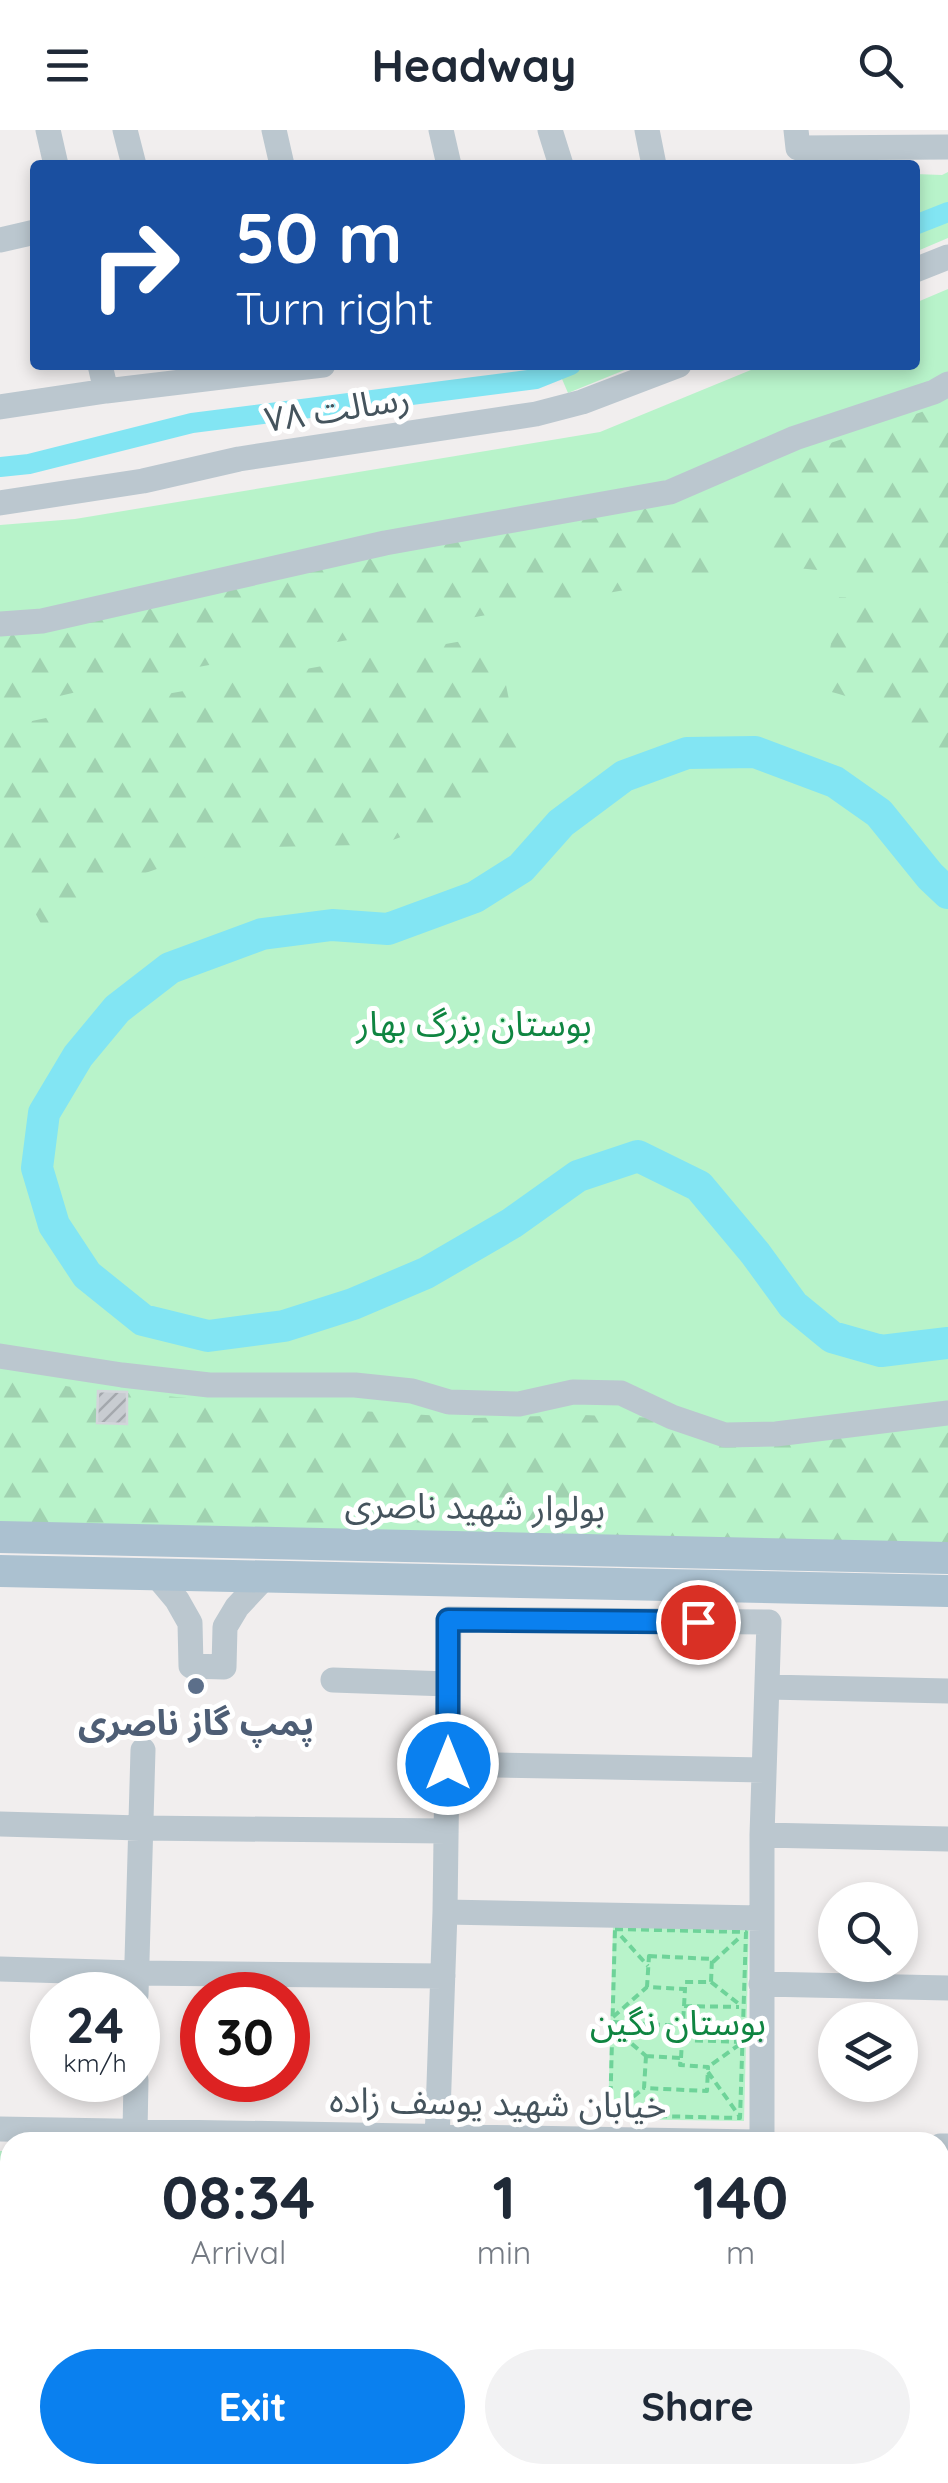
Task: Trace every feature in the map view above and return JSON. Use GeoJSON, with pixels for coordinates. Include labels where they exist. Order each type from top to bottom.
{"type":"FeatureCollection","features":[{"type":"Feature","properties":{"kind":"main road","name":"بولوار شهید ناصری"},"geometry":{"type":"LineString","coordinates":[[0,1537],[948,1558]]}},
{"type":"Feature","properties":{"kind":"main road"},"geometry":{"type":"LineString","coordinates":[[489,1547],[489,1582]]}},
{"type":"Feature","properties":{"kind":"main road"},"geometry":{"type":"LineString","coordinates":[[0,1571],[948,1590]]}},
{"type":"Feature","properties":{"kind":"street"},"geometry":{"type":"LineString","coordinates":[[48,130],[55,160]]}},
{"type":"Feature","properties":{"kind":"street"},"geometry":{"type":"LineString","coordinates":[[125,130],[133,160]]}},
{"type":"Feature","properties":{"kind":"street"},"geometry":{"type":"LineString","coordinates":[[274,130],[281,160]]}},
{"type":"Feature","properties":{"kind":"street"},"geometry":{"type":"LineString","coordinates":[[441,130],[449,160]]}},
{"type":"Feature","properties":{"kind":"street"},"geometry":{"type":"LineString","coordinates":[[550,130],[560,160]]}},
{"type":"Feature","properties":{"kind":"street"},"geometry":{"type":"LineString","coordinates":[[647,130],[653,160]]}},
{"type":"Feature","properties":{"kind":"street"},"geometry":{"type":"LineString","coordinates":[[797,139],[948,147]]}},
{"type":"Feature","properties":{"kind":"street"},"geometry":{"type":"LineString","coordinates":[[0,240],[30,233]]}},
{"type":"Feature","properties":{"kind":"street"},"geometry":{"type":"LineString","coordinates":[[920,268],[948,257]]}},
{"type":"Feature","properties":{"kind":"street"},"geometry":{"type":"LineString","coordinates":[[0,406],[103,378],[237,370]]}},
{"type":"Feature","properties":{"kind":"street","name":"رسالت ۷۸"},"geometry":{"type":"LineString","coordinates":[[0,503],[128,484],[239,459],[536,414],[582,402],[665,370]]}},
{"type":"Feature","properties":{"kind":"street"},"geometry":{"type":"LineString","coordinates":[[0,624],[42,621],[386,543],[670,492],[795,438],[948,384]]}},
{"type":"Feature","properties":{"kind":"street"},"geometry":{"type":"LineString","coordinates":[[0,1356],[209,1385],[355,1385],[412,1390],[450,1402],[518,1404],[573,1392],[620,1393],[725,1435],[776,1434],[948,1414]]}},
{"type":"Feature","properties":{"kind":"street"},"geometry":{"type":"LineString","coordinates":[[156,1574],[190,1623],[192,1666],[224,1667],[225,1627],[237,1607],[265,1577]]}},
{"type":"Feature","properties":{"kind":"street"},"geometry":{"type":"LineString","coordinates":[[437,2132],[445,1912],[448,1620],[769,1622],[759,2132]]}},
{"type":"Feature","properties":{"kind":"street"},"geometry":{"type":"LineString","coordinates":[[333,1680],[448,1684]]}},
{"type":"Feature","properties":{"kind":"street"},"geometry":{"type":"LineString","coordinates":[[768,1687],[948,1691]]}},
{"type":"Feature","properties":{"kind":"street"},"geometry":{"type":"LineString","coordinates":[[136,1972],[143,1750]]}},
{"type":"Feature","properties":{"kind":"street"},"geometry":{"type":"LineString","coordinates":[[448,1764],[764,1770]]}},
{"type":"Feature","properties":{"kind":"street"},"geometry":{"type":"LineString","coordinates":[[0,1824],[446,1831]]}},
{"type":"Feature","properties":{"kind":"street"},"geometry":{"type":"LineString","coordinates":[[762,1835],[948,1838]]}},
{"type":"Feature","properties":{"kind":"street"},"geometry":{"type":"LineString","coordinates":[[445,1912],[761,1918]]}},
{"type":"Feature","properties":{"kind":"street"},"geometry":{"type":"LineString","coordinates":[[0,1968],[34,1972]]}},
{"type":"Feature","properties":{"kind":"street"},"geometry":{"type":"LineString","coordinates":[[160,1983],[443,1976]]}},
{"type":"Feature","properties":{"kind":"street"},"geometry":{"type":"LineString","coordinates":[[760,1984],[948,1988]]}},
{"type":"Feature","properties":{"kind":"street"},"geometry":{"type":"LineString","coordinates":[[142,2102],[149,2132]]}},
{"type":"Feature","properties":{"kind":"street","name":"خیابان شهید یوسف زاده"},"geometry":{"type":"LineString","coordinates":[[0,2129],[75,2132]]}},
{"type":"Feature","properties":{"kind":"street","name":"خیابان شهید یوسف زاده"},"geometry":{"type":"LineString","coordinates":[[681,2132],[742,2130]]}},
{"type":"Feature","properties":{"kind":"path"},"geometry":{"type":"LineString","coordinates":[[615,1929],[648,1966]]}},
{"type":"Feature","properties":{"kind":"path"},"geometry":{"type":"LineString","coordinates":[[615,1929],[746,1932],[742,2130]]}},
{"type":"Feature","properties":{"kind":"path"},"geometry":{"type":"LineString","coordinates":[[610,2115],[615,1929]]}},
{"type":"Feature","properties":{"kind":"path"},"geometry":{"type":"LineString","coordinates":[[613,2022],[647,1987],[649,1956],[712,1959],[711,1982]]}},
{"type":"Feature","properties":{"kind":"path"},"geometry":{"type":"LineString","coordinates":[[708,2070],[680,2065],[685,1982],[711,1982],[744,2007]]}},
{"type":"Feature","properties":{"kind":"path"},"geometry":{"type":"LineString","coordinates":[[647,1987],[685,1989]]}},
{"type":"Feature","properties":{"kind":"path"},"geometry":{"type":"LineString","coordinates":[[684,2006],[744,2007]]}},
{"type":"Feature","properties":{"kind":"path"},"geometry":{"type":"LineString","coordinates":[[613,2022],[683,2026]]}},
{"type":"Feature","properties":{"kind":"path"},"geometry":{"type":"LineString","coordinates":[[613,2022],[646,2056],[681,2058]]}},
{"type":"Feature","properties":{"kind":"path"},"geometry":{"type":"LineString","coordinates":[[682,2040],[742,2042]]}},
{"type":"Feature","properties":{"kind":"path"},"geometry":{"type":"LineString","coordinates":[[610,2115],[644,2088],[707,2091],[708,2070],[742,2042]]}},
{"type":"Feature","properties":{"kind":"path"},"geometry":{"type":"LineString","coordinates":[[644,2088],[646,2056]]}},
{"type":"Feature","properties":{"kind":"path"},"geometry":{"type":"LineString","coordinates":[[708,2070],[742,2130]]}},
{"type":"Feature","properties":{"kind":"path"},"geometry":{"type":"LineString","coordinates":[[610,2115],[742,2130]]}},
{"type":"Feature","properties":{"kind":"green space"},"geometry":{"type":"Polygon","coordinates":[[[948,172],[948,238],[920,250],[920,174],[948,172]]]}},
{"type":"Feature","properties":{"kind":"green space","name":"بوستان بزرگ بهار"},"geometry":{"type":"Polygon","coordinates":[[[948,289],[948,1546],[0,1523],[0,525],[75,519],[600,432],[751,370],[920,370],[920,301],[948,289]]]}},
{"type":"Feature","properties":{"kind":"green space"},"geometry":{"type":"Polygon","coordinates":[[[558,370],[625,370],[568,393],[558,370]]]}},
{"type":"Feature","properties":{"kind":"green space"},"geometry":{"type":"Polygon","coordinates":[[[948,403],[948,583],[767,565],[766,465],[948,403]]]}},
{"type":"Feature","properties":{"kind":"green space"},"geometry":{"type":"Polygon","coordinates":[[[717,484],[719,573],[132,679],[0,710],[0,632],[717,484]]]}},
{"type":"Feature","properties":{"kind":"green space"},"geometry":{"type":"Polygon","coordinates":[[[839,597],[948,602],[948,768],[892,717],[823,690],[839,597]]]}},
{"type":"Feature","properties":{"kind":"green space"},"geometry":{"type":"Polygon","coordinates":[[[496,635],[519,750],[428,827],[390,841],[270,847],[180,861],[125,880],[56,930],[45,931],[0,849],[0,732],[111,704],[496,635]]]}},
{"type":"Feature","properties":{"kind":"green space"},"geometry":{"type":"Polygon","coordinates":[[[0,1374],[82,1389],[295,1407],[475,1418],[583,1415],[681,1419],[756,1445],[948,1425],[948,1546],[0,1523],[0,1374]]]}},
{"type":"Feature","properties":{"kind":"green space","name":"بوستان نگین"},"geometry":{"type":"Polygon","coordinates":[[[613,1925],[749,1928],[744,2121],[608,2119],[613,1925]]]}},
{"type":"Feature","properties":{"kind":"building"},"geometry":{"type":"Polygon","coordinates":[[[98,1391],[127,1392],[127,1424],[97,1423],[98,1391]]]}},
{"type":"Feature","properties":{"kind":"waterway"},"geometry":{"type":"LineString","coordinates":[[920,223],[948,212]]}},
{"type":"Feature","properties":{"kind":"waterway"},"geometry":{"type":"LineString","coordinates":[[0,467],[29,464],[192,423],[536,379],[558,370]]}},
{"type":"Feature","properties":{"kind":"waterway"},"geometry":{"type":"LineString","coordinates":[[948,893],[879,813],[835,782],[755,752],[687,753],[624,776],[561,823],[521,868],[475,897],[388,929],[332,925],[262,934],[170,968],[117,1009],[78,1056],[44,1113],[37,1168],[54,1225],[87,1275],[143,1320],[208,1336],[284,1326],[353,1304],[426,1273],[512,1223],[578,1176],[638,1156],[699,1186],[793,1305],[832,1337],[881,1351],[948,1343]]}},
{"type":"Feature","properties":{"kind":"place","name":"پمپ گاز ناصری"},"geometry":{"type":"Point","coordinates":[196,1686]}},
{"type":"Feature","properties":{"kind":"route"},"geometry":{"type":"LineString","coordinates":[[448,1764],[448,1620],[698,1622]]}}]}
